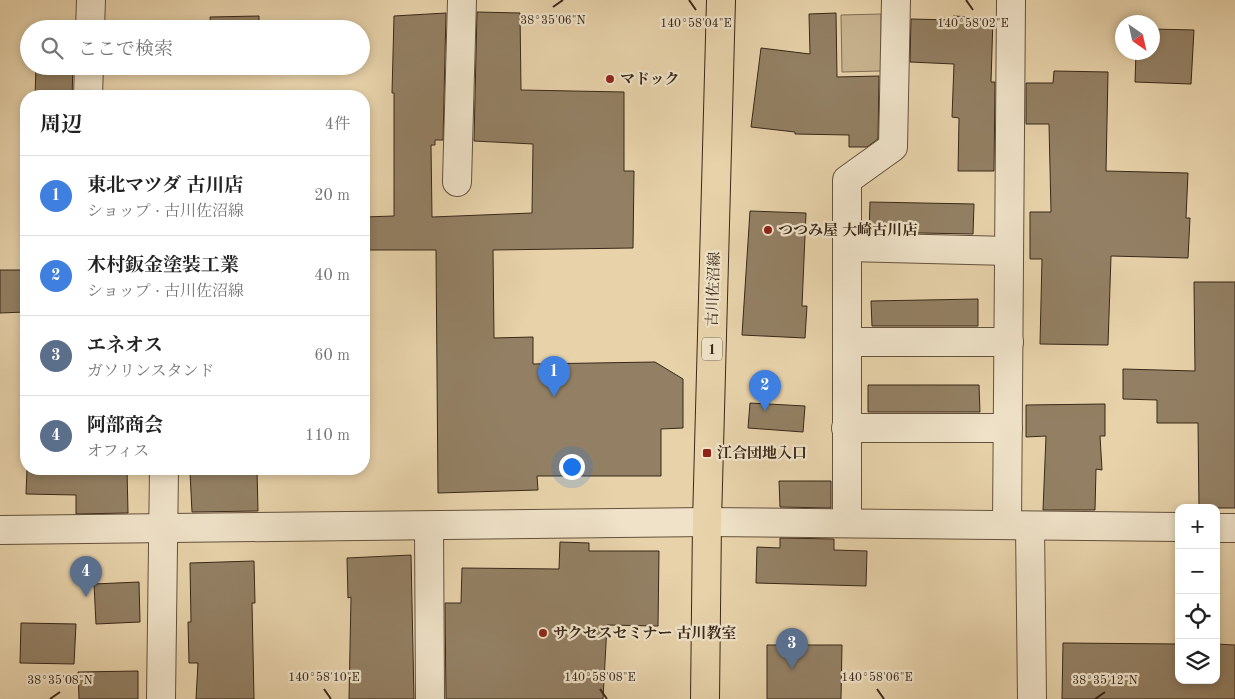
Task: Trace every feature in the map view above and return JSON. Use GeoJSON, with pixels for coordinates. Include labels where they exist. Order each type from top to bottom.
{"type":"FeatureCollection","features":[{"type":"Feature","properties":{"kind":"main road","name":"古川佐沼線"},"geometry":{"type":"LineString","coordinates":[[705,699],[707,522],[721,0]]}},
{"type":"Feature","properties":{"kind":"street"},"geometry":{"type":"LineString","coordinates":[[90,20],[91,0]]}},
{"type":"Feature","properties":{"kind":"street"},"geometry":{"type":"LineString","coordinates":[[457,182],[462,0]]}},
{"type":"Feature","properties":{"kind":"street"},"geometry":{"type":"LineString","coordinates":[[847,523],[847,180],[893,147],[896,0]]}},
{"type":"Feature","properties":{"kind":"street"},"geometry":{"type":"LineString","coordinates":[[1011,0],[1008,428],[1032,699]]}},
{"type":"Feature","properties":{"kind":"street"},"geometry":{"type":"LineString","coordinates":[[88,90],[89,75]]}},
{"type":"Feature","properties":{"kind":"street"},"geometry":{"type":"LineString","coordinates":[[847,247],[1009,251]]}},
{"type":"Feature","properties":{"kind":"street"},"geometry":{"type":"LineString","coordinates":[[847,342],[1009,342]]}},
{"type":"Feature","properties":{"kind":"street"},"geometry":{"type":"LineString","coordinates":[[846,428],[1008,428]]}},
{"type":"Feature","properties":{"kind":"street"},"geometry":{"type":"LineString","coordinates":[[161,699],[164,475]]}},
{"type":"Feature","properties":{"kind":"street"},"geometry":{"type":"LineString","coordinates":[[0,530],[707,522],[1175,527]]}},
{"type":"Feature","properties":{"kind":"street"},"geometry":{"type":"LineString","coordinates":[[429,526],[430,699]]}},
{"type":"Feature","properties":{"kind":"street"},"geometry":{"type":"LineString","coordinates":[[1220,528],[1235,528]]}},
{"type":"Feature","properties":{"kind":"shaded area"},"geometry":{"type":"Polygon","coordinates":[[[881,14],[881,71],[842,72],[841,15],[881,14]]]}},
{"type":"Feature","properties":{"kind":"building"},"geometry":{"type":"Polygon","coordinates":[[[477,12],[520,13],[521,90],[624,92],[624,171],[634,171],[633,248],[493,250],[494,338],[533,337],[533,364],[655,362],[683,379],[683,428],[661,429],[661,476],[537,476],[538,490],[438,493],[436,250],[370,250],[370,217],[394,216],[394,93],[392,93],[394,16],[446,13],[443,140],[435,140],[435,145],[431,145],[432,217],[532,213],[533,144],[474,141],[477,12]]]}},
{"type":"Feature","properties":{"kind":"building"},"geometry":{"type":"Polygon","coordinates":[[[836,13],[837,77],[879,76],[878,139],[867,147],[849,147],[849,135],[795,134],[795,132],[751,127],[761,48],[810,54],[809,14],[836,13]]]}},
{"type":"Feature","properties":{"kind":"building"},"geometry":{"type":"Polygon","coordinates":[[[259,16],[259,20],[210,20],[210,17],[259,16]]]}},
{"type":"Feature","properties":{"kind":"building"},"geometry":{"type":"Polygon","coordinates":[[[953,16],[993,18],[991,82],[995,82],[994,171],[958,171],[959,118],[952,117],[954,64],[910,62],[911,19],[953,20],[953,16]]]}},
{"type":"Feature","properties":{"kind":"building"},"geometry":{"type":"Polygon","coordinates":[[[1160,29],[1194,30],[1191,84],[1135,82],[1136,60],[1160,60],[1160,29]]]}},
{"type":"Feature","properties":{"kind":"building"},"geometry":{"type":"Polygon","coordinates":[[[1054,71],[1108,72],[1106,171],[1188,173],[1186,218],[1190,218],[1188,258],[1111,256],[1108,345],[1040,344],[1042,259],[1030,259],[1030,212],[1051,212],[1049,124],[1026,124],[1026,83],[1053,83],[1054,71]]]}},
{"type":"Feature","properties":{"kind":"building"},"geometry":{"type":"Polygon","coordinates":[[[36,75],[73,75],[72,90],[35,90],[36,75]]]}},
{"type":"Feature","properties":{"kind":"building"},"geometry":{"type":"Polygon","coordinates":[[[870,202],[974,204],[973,234],[869,232],[870,202]]]}},
{"type":"Feature","properties":{"kind":"building"},"geometry":{"type":"Polygon","coordinates":[[[750,211],[806,213],[802,306],[807,306],[805,338],[742,335],[750,211]]]}},
{"type":"Feature","properties":{"kind":"building"},"geometry":{"type":"Polygon","coordinates":[[[0,270],[20,270],[20,312],[0,313],[0,270]]]}},
{"type":"Feature","properties":{"kind":"building"},"geometry":{"type":"Polygon","coordinates":[[[1194,282],[1235,282],[1235,508],[1220,508],[1220,504],[1199,504],[1198,423],[1157,423],[1157,400],[1123,399],[1123,369],[1195,371],[1194,282]]]}},
{"type":"Feature","properties":{"kind":"building"},"geometry":{"type":"Polygon","coordinates":[[[978,299],[978,326],[872,326],[871,301],[978,299]]]}},
{"type":"Feature","properties":{"kind":"building"},"geometry":{"type":"Polygon","coordinates":[[[868,385],[979,385],[980,412],[868,412],[868,385]]]}},
{"type":"Feature","properties":{"kind":"building"},"geometry":{"type":"Polygon","coordinates":[[[750,403],[805,406],[803,432],[748,428],[750,403]]]}},
{"type":"Feature","properties":{"kind":"building"},"geometry":{"type":"Polygon","coordinates":[[[1105,404],[1105,436],[1100,436],[1102,470],[1096,469],[1095,510],[1043,510],[1046,436],[1026,437],[1026,405],[1105,404]]]}},
{"type":"Feature","properties":{"kind":"building"},"geometry":{"type":"Polygon","coordinates":[[[27,475],[127,475],[128,513],[76,514],[76,495],[26,494],[27,475]]]}},
{"type":"Feature","properties":{"kind":"building"},"geometry":{"type":"Polygon","coordinates":[[[190,475],[257,475],[258,511],[192,512],[190,475]]]}},
{"type":"Feature","properties":{"kind":"building"},"geometry":{"type":"Polygon","coordinates":[[[779,481],[831,481],[831,508],[780,507],[779,481]]]}},
{"type":"Feature","properties":{"kind":"building"},"geometry":{"type":"Polygon","coordinates":[[[780,538],[834,539],[834,550],[867,551],[866,586],[756,583],[757,547],[780,548],[780,538]]]}},
{"type":"Feature","properties":{"kind":"building"},"geometry":{"type":"Polygon","coordinates":[[[560,542],[589,543],[589,551],[659,551],[658,626],[607,625],[603,699],[446,699],[445,603],[461,603],[462,568],[559,569],[560,542]]]}},
{"type":"Feature","properties":{"kind":"building"},"geometry":{"type":"Polygon","coordinates":[[[411,555],[414,699],[349,699],[351,597],[348,598],[347,558],[411,555]]]}},
{"type":"Feature","properties":{"kind":"building"},"geometry":{"type":"Polygon","coordinates":[[[254,561],[255,603],[252,603],[254,699],[196,699],[198,663],[189,663],[188,622],[191,622],[190,563],[254,561]]]}},
{"type":"Feature","properties":{"kind":"building"},"geometry":{"type":"Polygon","coordinates":[[[139,582],[140,622],[96,624],[94,584],[139,582]]]}},
{"type":"Feature","properties":{"kind":"building"},"geometry":{"type":"Polygon","coordinates":[[[21,623],[76,624],[74,664],[20,663],[21,623]]]}},
{"type":"Feature","properties":{"kind":"building"},"geometry":{"type":"Polygon","coordinates":[[[1063,643],[1175,644],[1175,684],[1220,684],[1220,644],[1235,645],[1235,699],[1062,699],[1063,643]]]}},
{"type":"Feature","properties":{"kind":"building"},"geometry":{"type":"Polygon","coordinates":[[[767,645],[842,645],[841,699],[767,699],[767,645]]]}},
{"type":"Feature","properties":{"kind":"building"},"geometry":{"type":"Polygon","coordinates":[[[138,671],[138,699],[79,699],[78,672],[138,671]]]}},
{"type":"Feature","properties":{"kind":"place","name":"マドック"},"geometry":{"type":"Point","coordinates":[610,79]}},
{"type":"Feature","properties":{"kind":"place","name":"つつみ屋 大崎古川店"},"geometry":{"type":"Point","coordinates":[768,230]}},
{"type":"Feature","properties":{"kind":"place","name":"東北マツダ 古川店"},"geometry":{"type":"Point","coordinates":[554,397]}},
{"type":"Feature","properties":{"kind":"place","name":"木村鈑金塗装工業"},"geometry":{"type":"Point","coordinates":[765,411]}},
{"type":"Feature","properties":{"kind":"place","name":"江合団地入口"},"geometry":{"type":"Point","coordinates":[707,453]}},
{"type":"Feature","properties":{"kind":"place","name":"阿部商会"},"geometry":{"type":"Point","coordinates":[86,597]}},
{"type":"Feature","properties":{"kind":"place","name":"サクセスセミナー 古川教室"},"geometry":{"type":"Point","coordinates":[543,633]}},
{"type":"Feature","properties":{"kind":"place","name":"エネオス"},"geometry":{"type":"Point","coordinates":[792,669]}}]}
